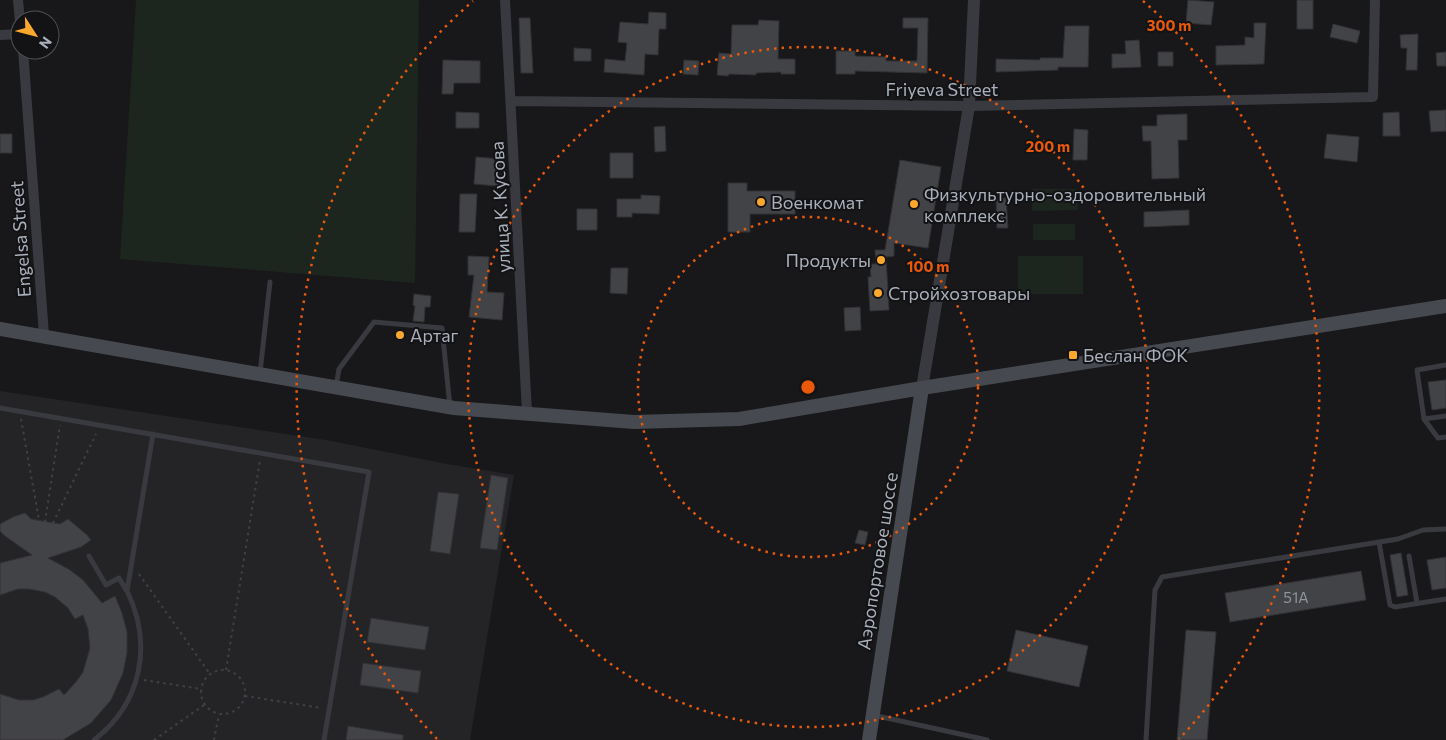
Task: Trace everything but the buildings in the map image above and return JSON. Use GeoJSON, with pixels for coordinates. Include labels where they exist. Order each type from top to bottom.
{"type":"FeatureCollection","features":[{"type":"Feature","properties":{"kind":"main road"},"geometry":{"type":"LineString","coordinates":[[0,328],[450,407],[634,422],[739,419],[922,388],[1446,306]]}},
{"type":"Feature","properties":{"kind":"main road","name":"Аэропортовое шоссе"},"geometry":{"type":"LineString","coordinates":[[869,740],[922,388]]}},
{"type":"Feature","properties":{"kind":"street","name":"улица К. Кусова"},"geometry":{"type":"LineString","coordinates":[[505,0],[512,101],[526,412]]}},
{"type":"Feature","properties":{"kind":"street"},"geometry":{"type":"LineString","coordinates":[[922,388],[969,106],[974,0]]}},
{"type":"Feature","properties":{"kind":"street","name":"Friyeva Street"},"geometry":{"type":"LineString","coordinates":[[512,101],[969,106],[1373,97],[1375,0]]}},
{"type":"Feature","properties":{"kind":"street","name":"Engelsa Street"},"geometry":{"type":"LineString","coordinates":[[24,60],[44,335]]}},
{"type":"Feature","properties":{"kind":"lane"},"geometry":{"type":"LineString","coordinates":[[260,374],[270,282]]}},
{"type":"Feature","properties":{"kind":"lane"},"geometry":{"type":"LineString","coordinates":[[336,387],[339,369],[374,322],[442,328],[450,407]]}},
{"type":"Feature","properties":{"kind":"lane"},"geometry":{"type":"LineString","coordinates":[[1446,365],[1417,370],[1424,419],[1438,438],[1446,437]]}},
{"type":"Feature","properties":{"kind":"lane"},"geometry":{"type":"LineString","coordinates":[[0,408],[369,472],[324,740]]}},
{"type":"Feature","properties":{"kind":"lane"},"geometry":{"type":"LineString","coordinates":[[1424,419],[1446,416]]}},
{"type":"Feature","properties":{"kind":"lane"},"geometry":{"type":"LineString","coordinates":[[126,591],[152,434]]}},
{"type":"Feature","properties":{"kind":"lane"},"geometry":{"type":"LineString","coordinates":[[1146,740],[1155,590],[1162,577],[1398,539],[1423,530],[1446,528]]}},
{"type":"Feature","properties":{"kind":"lane"},"geometry":{"type":"LineString","coordinates":[[1379,542],[1390,605],[1394,607],[1446,599]]}},
{"type":"Feature","properties":{"kind":"lane"},"geometry":{"type":"LineString","coordinates":[[89,556],[106,585],[130,571]]}},
{"type":"Feature","properties":{"kind":"lane"},"geometry":{"type":"LineString","coordinates":[[1410,556],[1417,603]]}},
{"type":"Feature","properties":{"kind":"lane"},"geometry":{"type":"LineString","coordinates":[[94,740],[108,728],[122,710],[136,679],[140,656],[140,634],[136,612],[119,578]]}},
{"type":"Feature","properties":{"kind":"lane"},"geometry":{"type":"LineString","coordinates":[[873,714],[987,740]]}},
{"type":"Feature","properties":{"kind":"path"},"geometry":{"type":"LineString","coordinates":[[20,411],[39,520]]}},
{"type":"Feature","properties":{"kind":"path"},"geometry":{"type":"LineString","coordinates":[[45,522],[61,418]]}},
{"type":"Feature","properties":{"kind":"path"},"geometry":{"type":"LineString","coordinates":[[53,523],[100,425]]}},
{"type":"Feature","properties":{"kind":"path"},"geometry":{"type":"LineString","coordinates":[[226,670],[261,453]]}},
{"type":"Feature","properties":{"kind":"path"},"geometry":{"type":"LineString","coordinates":[[131,563],[210,674]]}},
{"type":"Feature","properties":{"kind":"path"},"geometry":{"type":"LineString","coordinates":[[218,670],[226,670],[236,674],[241,679],[244,687],[244,696],[242,704],[235,710],[228,714],[219,714],[211,711],[204,705],[201,697],[201,688],[204,680],[210,674],[218,670]]}},
{"type":"Feature","properties":{"kind":"path"},"geometry":{"type":"LineString","coordinates":[[136,679],[201,688]]}},
{"type":"Feature","properties":{"kind":"path"},"geometry":{"type":"LineString","coordinates":[[244,696],[329,709]]}},
{"type":"Feature","properties":{"kind":"path"},"geometry":{"type":"LineString","coordinates":[[154,740],[204,705]]}},
{"type":"Feature","properties":{"kind":"path"},"geometry":{"type":"LineString","coordinates":[[214,740],[219,714]]}},
{"type":"Feature","properties":{"kind":"shaded area"},"geometry":{"type":"Polygon","coordinates":[[[136,0],[419,0],[415,283],[120,259],[136,0]]]}},
{"type":"Feature","properties":{"kind":"shaded area"},"geometry":{"type":"Polygon","coordinates":[[[1032,189],[1077,189],[1078,210],[1032,211],[1032,189]]]}},
{"type":"Feature","properties":{"kind":"shaded area"},"geometry":{"type":"Polygon","coordinates":[[[1033,224],[1075,224],[1075,240],[1033,240],[1033,224]]]}},
{"type":"Feature","properties":{"kind":"shaded area"},"geometry":{"type":"Polygon","coordinates":[[[1018,256],[1083,256],[1083,294],[1018,294],[1018,256]]]}},
{"type":"Feature","properties":{"kind":"shaded area"},"geometry":{"type":"Polygon","coordinates":[[[0,391],[326,440],[514,475],[470,740],[0,740],[0,391]]]}},
{"type":"Feature","properties":{"kind":"place","name":"Военкомат"},"geometry":{"type":"Point","coordinates":[761,202]}},
{"type":"Feature","properties":{"kind":"place","name":"Физкультурно-оздоровительный комплекс"},"geometry":{"type":"Point","coordinates":[914,204]}},
{"type":"Feature","properties":{"kind":"place","name":"Продукты"},"geometry":{"type":"Point","coordinates":[881,260]}},
{"type":"Feature","properties":{"kind":"place","name":"Стройхозтовары"},"geometry":{"type":"Point","coordinates":[878,293]}},
{"type":"Feature","properties":{"kind":"place","name":"Артаг"},"geometry":{"type":"Point","coordinates":[400,335]}},
{"type":"Feature","properties":{"kind":"place","name":"Беслан ФОК"},"geometry":{"type":"Point","coordinates":[1073,355]}}]}
